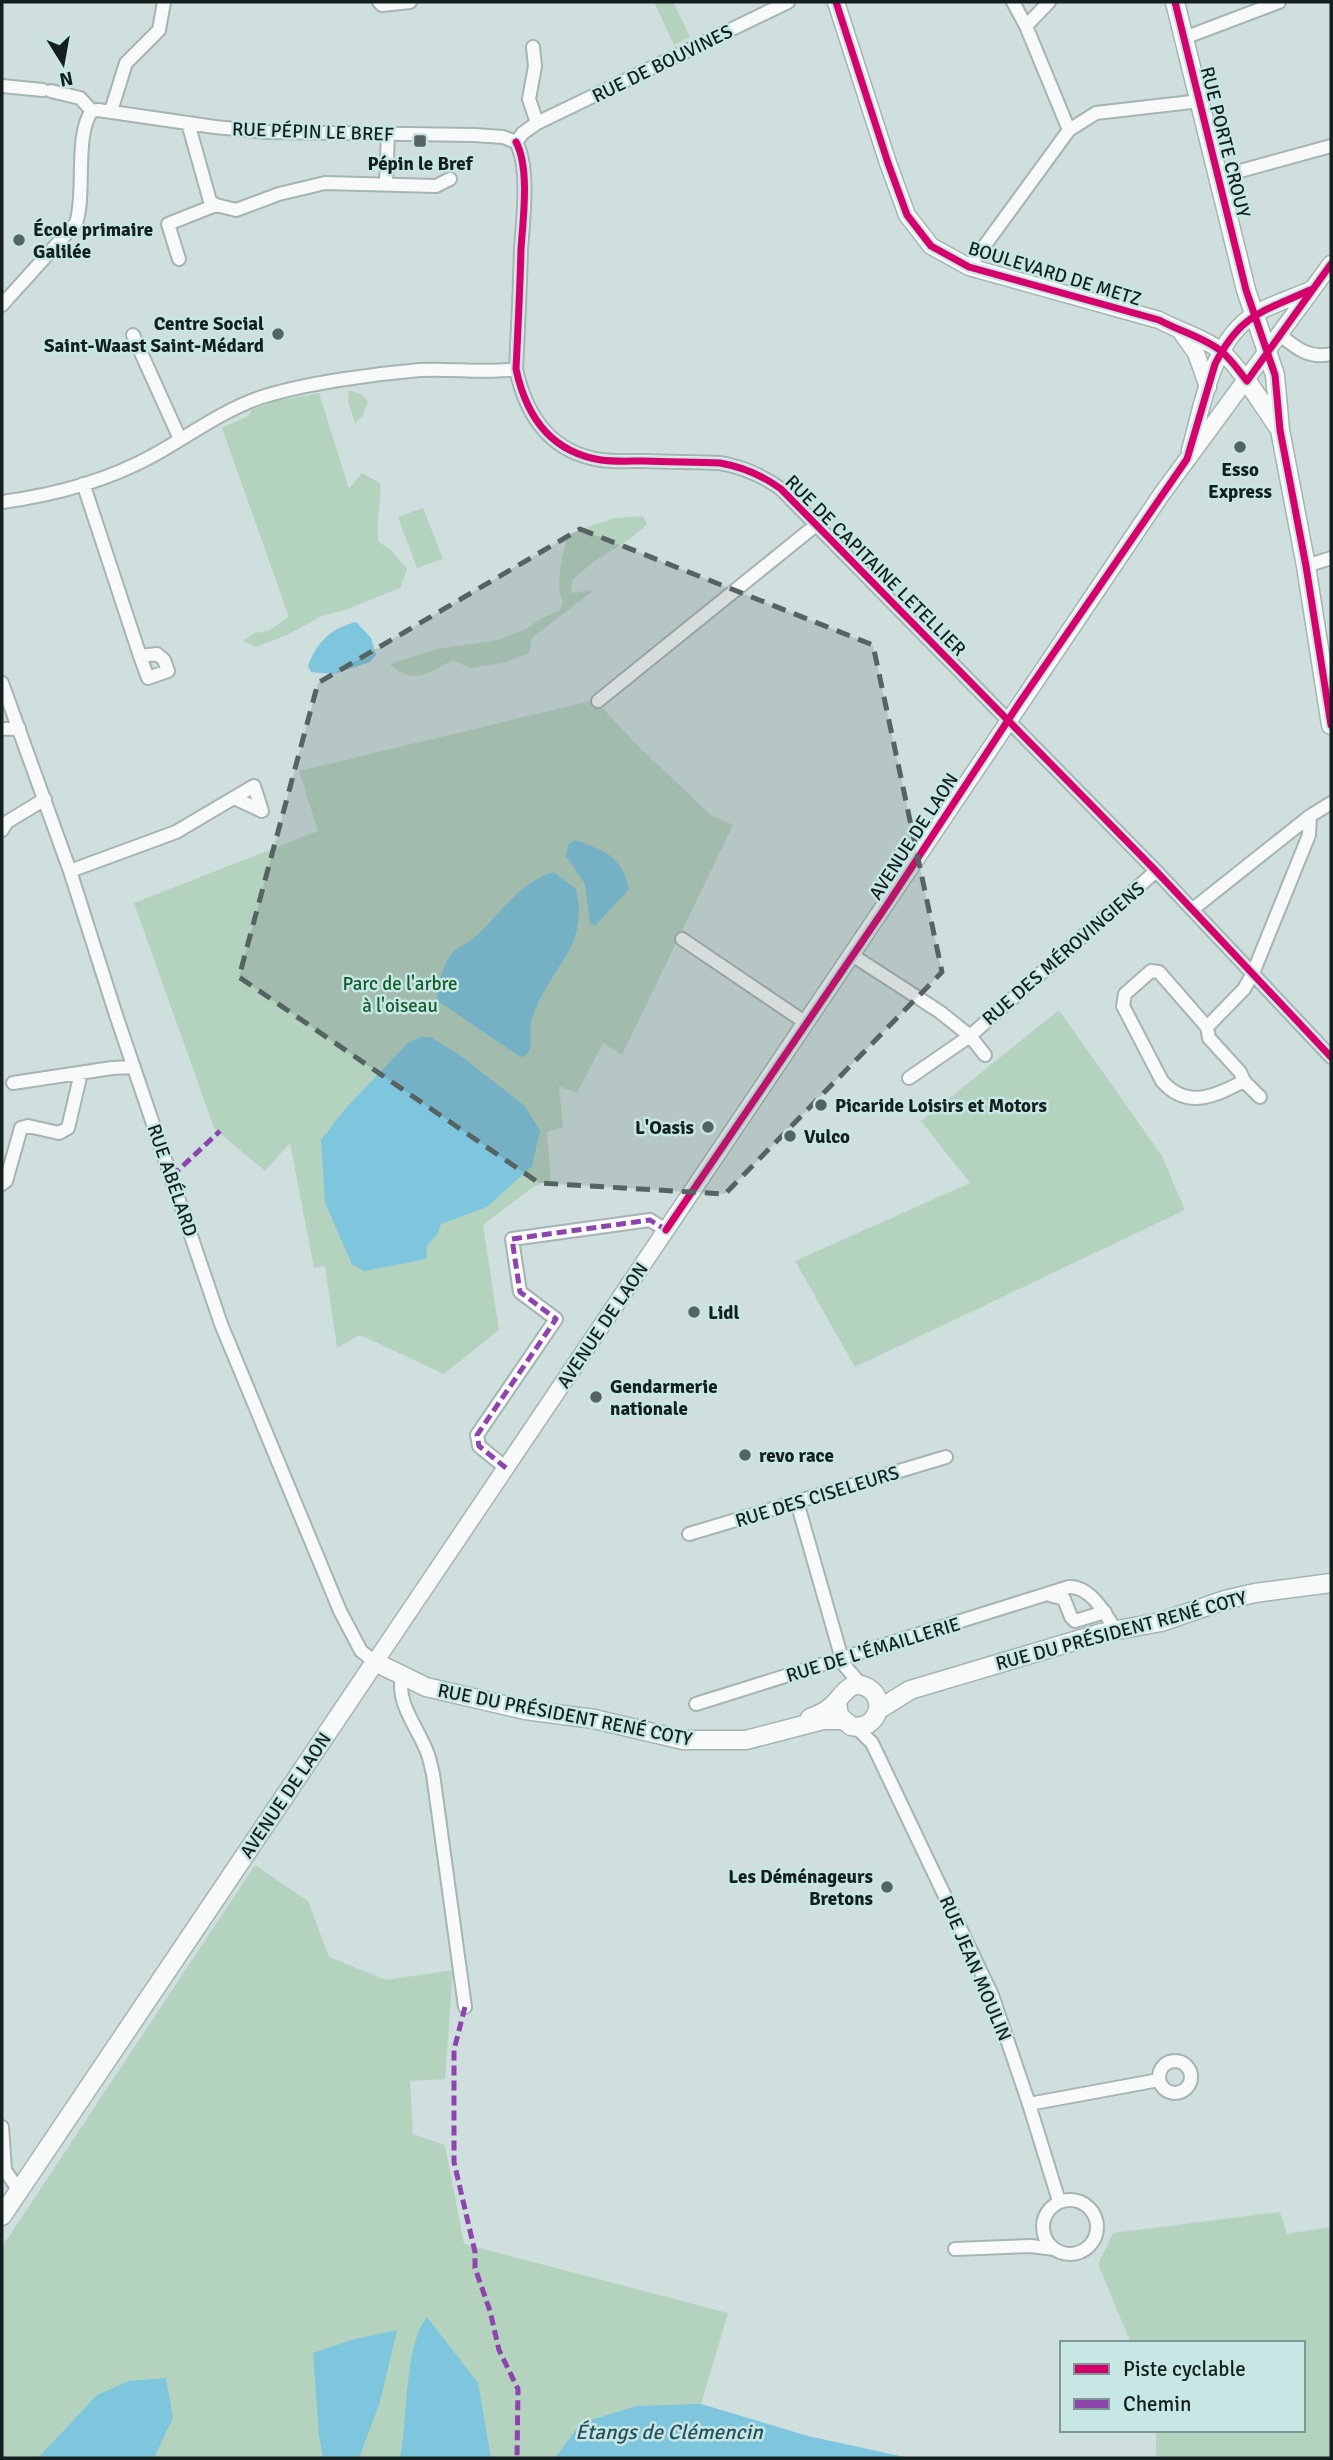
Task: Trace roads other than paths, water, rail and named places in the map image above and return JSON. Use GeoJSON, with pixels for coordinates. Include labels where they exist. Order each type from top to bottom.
{"type":"FeatureCollection","features":[{"type":"Feature","properties":{"kind":"main road","name":"BOULEVARD DE METZ"},"geometry":{"type":"LineString","coordinates":[[836,2],[907,215],[931,246],[969,267],[1159,320],[1222,351]]}},
{"type":"Feature","properties":{"kind":"main road","name":"RUE PORTE CROUY"},"geometry":{"type":"LineString","coordinates":[[1175,2],[1246,290],[1276,381],[1280,430],[1328,684],[1331,725]]}},
{"type":"Feature","properties":{"kind":"main road"},"geometry":{"type":"LineString","coordinates":[[1187,459],[1331,264]]}},
{"type":"Feature","properties":{"kind":"main road"},"geometry":{"type":"LineString","coordinates":[[1187,459],[1208,387],[1222,351],[1236,330],[1255,314],[1310,290]]}},
{"type":"Feature","properties":{"kind":"main road"},"geometry":{"type":"LineString","coordinates":[[1181,332],[1196,352],[1208,387]]}},
{"type":"Feature","properties":{"kind":"main road"},"geometry":{"type":"LineString","coordinates":[[1222,351],[1247,381],[1280,430]]}},
{"type":"Feature","properties":{"kind":"main road"},"geometry":{"type":"LineString","coordinates":[[1230,404],[1262,404]]}},
{"type":"Feature","properties":{"kind":"main road","name":"AVENUE DE LAON"},"geometry":{"type":"LineString","coordinates":[[2,2216],[1008,720],[1187,459]]}},
{"type":"Feature","properties":{"kind":"main road","name":"RUE DU PRÉSIDENT RENÉ COTY"},"geometry":{"type":"LineString","coordinates":[[375,1662],[426,1687],[525,1710],[594,1719],[683,1740],[727,1741],[766,1736],[864,1710],[910,1690],[1107,1624],[1161,1622],[1225,1600],[1278,1588],[1331,1583]]}},
{"type":"Feature","properties":{"kind":"main road"},"geometry":{"type":"LineString","coordinates":[[658,1733],[727,1733],[764,1729],[820,1714],[850,1687],[864,1710],[837,1712],[839,1698]]}},
{"type":"Feature","properties":{"kind":"street"},"geometry":{"type":"LineString","coordinates":[[111,111],[126,63],[159,30],[163,2]]}},
{"type":"Feature","properties":{"kind":"street"},"geometry":{"type":"LineString","coordinates":[[379,2],[382,5],[409,2]]}},
{"type":"Feature","properties":{"kind":"street","name":"RUE DE BOUVINES"},"geometry":{"type":"LineString","coordinates":[[533,125],[788,2]]}},
{"type":"Feature","properties":{"kind":"street"},"geometry":{"type":"LineString","coordinates":[[1013,2],[1026,26],[1069,131]]}},
{"type":"Feature","properties":{"kind":"street"},"geometry":{"type":"LineString","coordinates":[[1026,26],[1049,2]]}},
{"type":"Feature","properties":{"kind":"street"},"geometry":{"type":"LineString","coordinates":[[1184,38],[1279,2]]}},
{"type":"Feature","properties":{"kind":"street"},"geometry":{"type":"LineString","coordinates":[[516,142],[533,125],[529,99],[535,66],[533,47]]}},
{"type":"Feature","properties":{"kind":"street"},"geometry":{"type":"LineString","coordinates":[[2,86],[80,98],[92,111],[86,120],[79,214],[76,223],[2,305]]}},
{"type":"Feature","properties":{"kind":"street"},"geometry":{"type":"LineString","coordinates":[[969,267],[1069,131],[1096,113],[1200,101]]}},
{"type":"Feature","properties":{"kind":"street","name":"RUE PÉPIN LE BREF"},"geometry":{"type":"LineString","coordinates":[[92,111],[111,111],[266,132],[503,136],[516,142]]}},
{"type":"Feature","properties":{"kind":"street"},"geometry":{"type":"LineString","coordinates":[[188,123],[210,201],[236,210],[289,191],[325,183],[436,186],[450,179]]}},
{"type":"Feature","properties":{"kind":"street"},"geometry":{"type":"LineString","coordinates":[[386,184],[388,133]]}},
{"type":"Feature","properties":{"kind":"street","name":"RUE DE CAPITAINE LETELLIER"},"geometry":{"type":"LineString","coordinates":[[516,142],[523,163],[516,369],[520,387],[538,425],[556,441],[578,454],[602,460],[720,463],[739,466],[773,483],[1193,909],[1331,1057]]}},
{"type":"Feature","properties":{"kind":"street"},"geometry":{"type":"LineString","coordinates":[[1218,177],[1331,146]]}},
{"type":"Feature","properties":{"kind":"street"},"geometry":{"type":"LineString","coordinates":[[179,259],[168,224],[216,205]]}},
{"type":"Feature","properties":{"kind":"street"},"geometry":{"type":"LineString","coordinates":[[133,335],[180,439]]}},
{"type":"Feature","properties":{"kind":"street"},"geometry":{"type":"LineString","coordinates":[[1280,335],[1299,350],[1311,355],[1331,354]]}},
{"type":"Feature","properties":{"kind":"street"},"geometry":{"type":"LineString","coordinates":[[2,502],[58,493],[153,456],[215,418],[261,398],[292,390],[422,370],[477,372],[516,369]]}},
{"type":"Feature","properties":{"kind":"street"},"geometry":{"type":"LineString","coordinates":[[83,484],[140,656]]}},
{"type":"Feature","properties":{"kind":"street"},"geometry":{"type":"LineString","coordinates":[[598,701],[816,526]]}},
{"type":"Feature","properties":{"kind":"street"},"geometry":{"type":"LineString","coordinates":[[1306,566],[1331,558]]}},
{"type":"Feature","properties":{"kind":"street","name":"RUE ABÉLARD"},"geometry":{"type":"LineString","coordinates":[[2,683],[70,872],[221,1324],[340,1611],[361,1651],[375,1662]]}},
{"type":"Feature","properties":{"kind":"street"},"geometry":{"type":"LineString","coordinates":[[2,729],[19,728]]}},
{"type":"Feature","properties":{"kind":"street"},"geometry":{"type":"LineString","coordinates":[[70,872],[176,832],[234,798]]}},
{"type":"Feature","properties":{"kind":"street"},"geometry":{"type":"LineString","coordinates":[[4,825],[45,800]]}},
{"type":"Feature","properties":{"kind":"street"},"geometry":{"type":"LineString","coordinates":[[1193,909],[1310,816],[1331,803]]}},
{"type":"Feature","properties":{"kind":"street"},"geometry":{"type":"LineString","coordinates":[[1207,1027],[1244,989],[1253,973],[1309,835],[1310,816]]}},
{"type":"Feature","properties":{"kind":"street","name":"RUE DES MÉROVINGIENS"},"geometry":{"type":"LineString","coordinates":[[909,1078],[970,1036],[1156,871]]}},
{"type":"Feature","properties":{"kind":"street"},"geometry":{"type":"LineString","coordinates":[[682,939],[806,1023]]}},
{"type":"Feature","properties":{"kind":"street","name":"RUE DES MÉROVINGIENS"},"geometry":{"type":"LineString","coordinates":[[852,955],[940,1012],[970,1036],[985,1055]]}},
{"type":"Feature","properties":{"kind":"street"},"geometry":{"type":"LineString","coordinates":[[1244,1081],[1197,1100],[1170,1090],[1162,1081],[1123,1006],[1125,994],[1151,971],[1159,972],[1207,1027],[1209,1038],[1260,1097]]}},
{"type":"Feature","properties":{"kind":"street"},"geometry":{"type":"LineString","coordinates":[[13,1083],[134,1067]]}},
{"type":"Feature","properties":{"kind":"street"},"geometry":{"type":"LineString","coordinates":[[2,1184],[6,1181],[21,1128],[27,1126],[59,1133],[68,1128],[81,1073]]}},
{"type":"Feature","properties":{"kind":"street"},"geometry":{"type":"LineString","coordinates":[[506,1468],[479,1446],[477,1435],[556,1319],[520,1292],[512,1239],[650,1220],[666,1230]]}},
{"type":"Feature","properties":{"kind":"street","name":"RUE DES CISELEURS"},"geometry":{"type":"LineString","coordinates":[[689,1534],[946,1457]]}},
{"type":"Feature","properties":{"kind":"street"},"geometry":{"type":"LineString","coordinates":[[797,1502],[844,1662],[839,1698]]}},
{"type":"Feature","properties":{"kind":"street","name":"RUE DE L'ÉMAILLERIE"},"geometry":{"type":"LineString","coordinates":[[696,1704],[844,1662],[1076,1587],[1084,1590],[1107,1624]]}},
{"type":"Feature","properties":{"kind":"street"},"geometry":{"type":"LineString","coordinates":[[1050,1595],[1064,1599],[1075,1621],[1107,1624]]}},
{"type":"Feature","properties":{"kind":"street","name":"RUE JEAN MOULIN"},"geometry":{"type":"LineString","coordinates":[[844,1662],[864,1710],[873,1743],[992,1995],[1059,2201]]}},
{"type":"Feature","properties":{"kind":"street"},"geometry":{"type":"LineString","coordinates":[[402,1677],[402,1697],[427,1751],[433,1774],[465,2007]]}},
{"type":"Feature","properties":{"kind":"street"},"geometry":{"type":"LineString","coordinates":[[1029,2104],[1159,2080]]}},
{"type":"Feature","properties":{"kind":"street"},"geometry":{"type":"LineString","coordinates":[[2,2127],[5,2170],[19,2191]]}},
{"type":"Feature","properties":{"kind":"street"},"geometry":{"type":"LineString","coordinates":[[955,2249],[1031,2246],[1071,2254],[1087,2248],[1093,2241],[1097,2225],[1095,2216],[1084,2203],[1068,2199],[1059,2201],[1047,2211],[1043,2234],[1031,2246]]}},
{"type":"Feature","properties":{"kind":"street"},"geometry":{"type":"LineString","coordinates":[[1043,2234],[1055,2249]]}},
{"type":"Feature","properties":{"kind":"water"},"geometry":{"type":"Polygon","coordinates":[[[356,622],[371,638],[376,655],[370,662],[334,674],[311,672],[308,666],[326,637],[339,628],[356,622]]]}},
{"type":"Feature","properties":{"kind":"water"},"geometry":{"type":"Polygon","coordinates":[[[575,840],[611,856],[622,869],[629,889],[595,926],[590,923],[585,884],[566,856],[568,844],[575,840]]]}},
{"type":"Feature","properties":{"kind":"water"},"geometry":{"type":"Polygon","coordinates":[[[554,872],[576,889],[578,926],[567,955],[541,997],[532,1018],[530,1050],[520,1057],[438,1001],[439,984],[445,964],[453,952],[474,938],[520,891],[554,872]]]}},
{"type":"Feature","properties":{"kind":"water"},"geometry":{"type":"Polygon","coordinates":[[[420,1037],[430,1037],[457,1053],[525,1106],[540,1131],[532,1166],[487,1207],[441,1224],[437,1235],[427,1245],[426,1259],[364,1271],[352,1264],[325,1203],[321,1140],[345,1109],[408,1043],[420,1037]]]}},
{"type":"Feature","properties":{"kind":"water"},"geometry":{"type":"Polygon","coordinates":[[[427,2317],[478,2383],[491,2458],[400,2458],[410,2364],[414,2346],[427,2317]]]}},
{"type":"Feature","properties":{"kind":"water"},"geometry":{"type":"Polygon","coordinates":[[[397,2330],[380,2402],[359,2458],[323,2458],[313,2353],[351,2340],[397,2330]]]}},
{"type":"Feature","properties":{"kind":"water"},"geometry":{"type":"Polygon","coordinates":[[[166,2378],[173,2418],[154,2458],[38,2458],[97,2395],[129,2381],[166,2378]]]}},
{"type":"Feature","properties":{"kind":"water","name":"Étangs de Clémencin"},"geometry":{"type":"Polygon","coordinates":[[[701,2404],[808,2436],[909,2458],[555,2458],[581,2423],[637,2406],[701,2404]]]}},
{"type":"Feature","properties":{"kind":"place","name":"Pépin le Bref"},"geometry":{"type":"Point","coordinates":[420,141]}},
{"type":"Feature","properties":{"kind":"place","name":"École primaire Galilée"},"geometry":{"type":"Point","coordinates":[19,240]}},
{"type":"Feature","properties":{"kind":"place","name":"Centre Social Saint-Waast Saint-Médard"},"geometry":{"type":"Point","coordinates":[278,334]}},
{"type":"Feature","properties":{"kind":"place","name":"Esso Express"},"geometry":{"type":"Point","coordinates":[1240,447]}},
{"type":"Feature","properties":{"kind":"place","name":"Picaride Loisirs et Motors"},"geometry":{"type":"Point","coordinates":[821,1105]}},
{"type":"Feature","properties":{"kind":"place","name":"L'Oasis"},"geometry":{"type":"Point","coordinates":[708,1127]}},
{"type":"Feature","properties":{"kind":"place","name":"Vulco"},"geometry":{"type":"Point","coordinates":[790,1136]}},
{"type":"Feature","properties":{"kind":"place","name":"Lidl"},"geometry":{"type":"Point","coordinates":[694,1312]}},
{"type":"Feature","properties":{"kind":"place","name":"Gendarmerie nationale"},"geometry":{"type":"Point","coordinates":[596,1397]}},
{"type":"Feature","properties":{"kind":"place","name":"revo race"},"geometry":{"type":"Point","coordinates":[745,1455]}},
{"type":"Feature","properties":{"kind":"place","name":"Les Déménageurs Bretons"},"geometry":{"type":"Point","coordinates":[887,1887]}},
{"type":"Feature","properties":{"kind":"park label","name":"Parc de l'arbre à l'oiseau"},"geometry":{"type":"Point","coordinates":[400,994]}}]}
